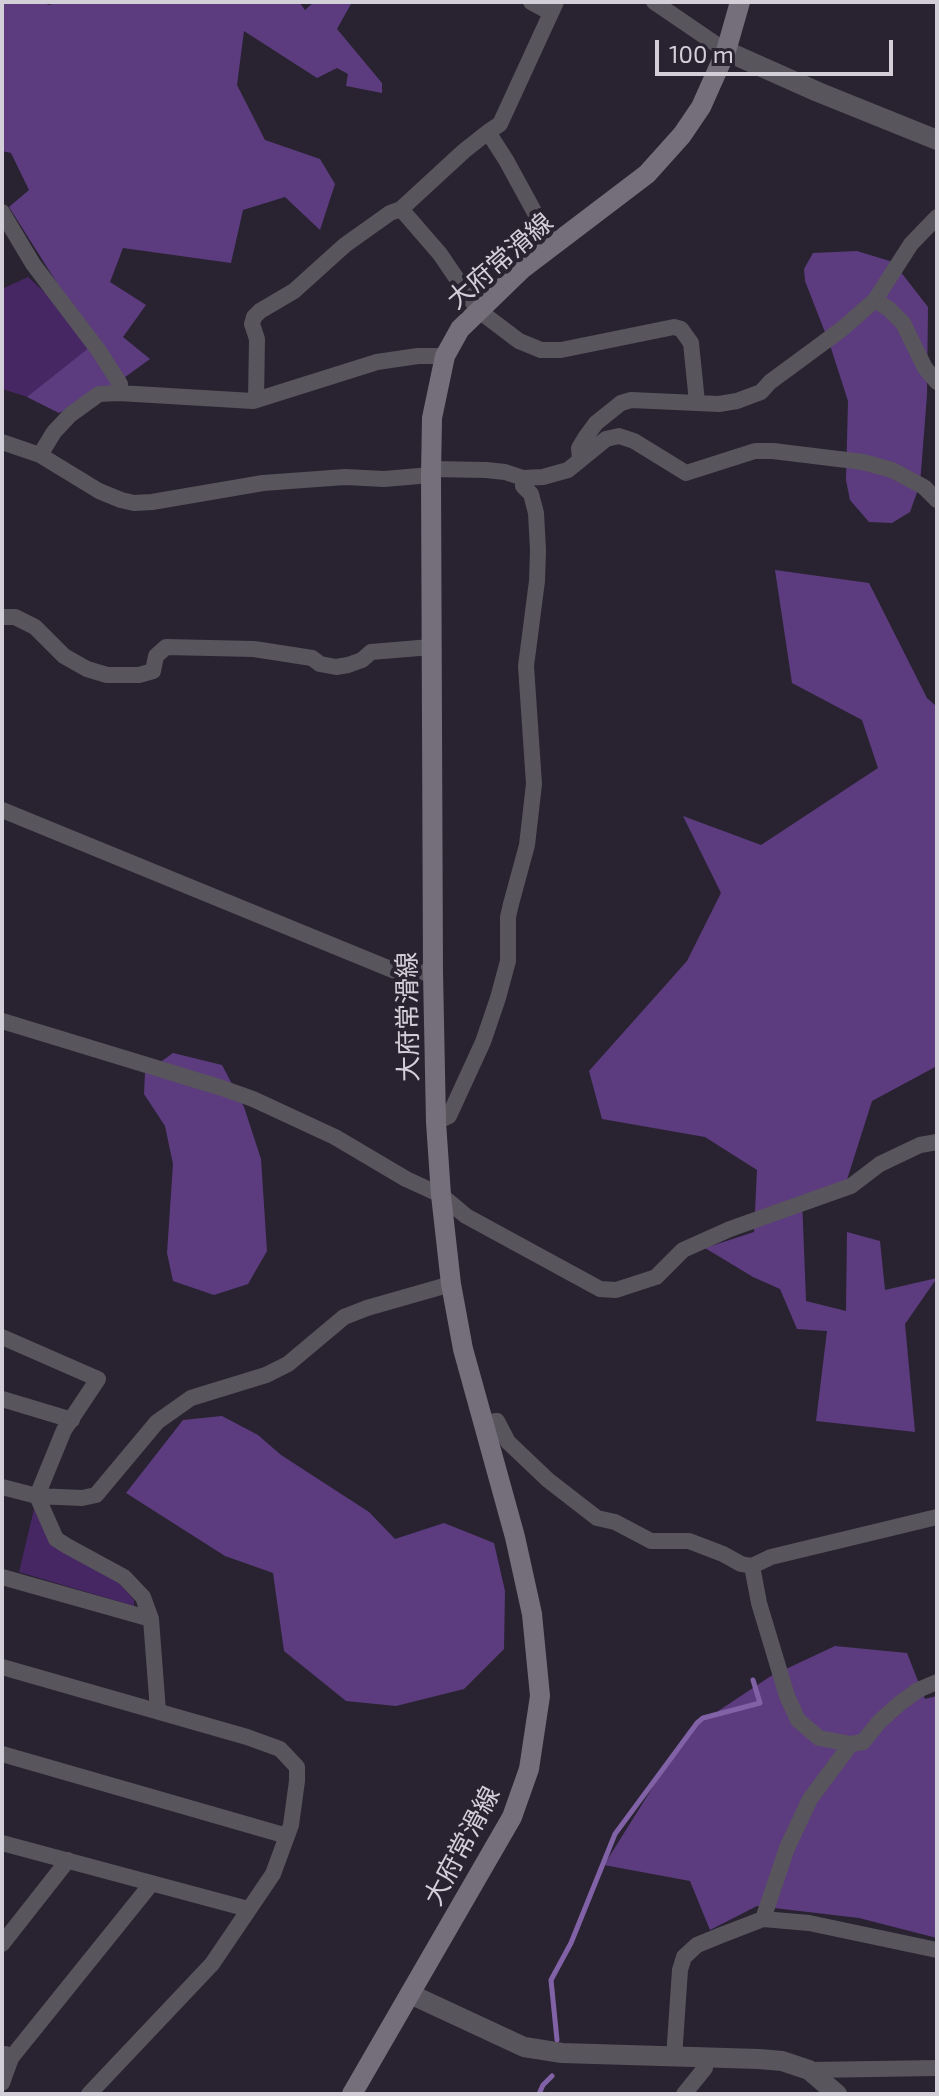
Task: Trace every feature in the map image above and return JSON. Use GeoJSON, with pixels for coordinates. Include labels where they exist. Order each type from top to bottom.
{"type":"FeatureCollection","features":[{"type":"Feature","properties":{"kind":"main road","name":"大府常滑線"},"geometry":{"type":"LineString","coordinates":[[352,2094],[512,1817],[529,1769],[540,1696],[532,1614],[515,1537],[463,1349],[451,1284],[441,1195],[433,972],[432,418],[445,356],[460,329],[522,269],[647,174],[682,135],[701,107],[726,51],[740,2]]}},
{"type":"Feature","properties":{"kind":"street"},"geometry":{"type":"LineString","coordinates":[[256,399],[257,339],[252,324],[254,317],[294,291],[345,245],[390,213],[401,209],[464,151],[500,124],[554,7],[531,2]]}},
{"type":"Feature","properties":{"kind":"street"},"geometry":{"type":"LineString","coordinates":[[654,2],[726,51],[937,140]]}},
{"type":"Feature","properties":{"kind":"street"},"geometry":{"type":"LineString","coordinates":[[488,132],[553,246]]}},
{"type":"Feature","properties":{"kind":"street"},"geometry":{"type":"LineString","coordinates":[[401,209],[440,254],[478,310],[519,341],[541,350],[561,350],[674,327],[681,329],[691,343],[697,402]]}},
{"type":"Feature","properties":{"kind":"street"},"geometry":{"type":"LineString","coordinates":[[2,212],[33,264],[99,351],[120,384],[119,393]]}},
{"type":"Feature","properties":{"kind":"street"},"geometry":{"type":"LineString","coordinates":[[580,459],[579,448],[585,438],[596,423],[621,403],[631,400],[719,404],[761,392],[875,300],[911,244],[937,217]]}},
{"type":"Feature","properties":{"kind":"street"},"geometry":{"type":"LineString","coordinates":[[875,300],[903,323],[925,368],[937,382]]}},
{"type":"Feature","properties":{"kind":"street"},"geometry":{"type":"LineString","coordinates":[[40,455],[54,432],[70,415],[99,394],[256,399],[377,362],[445,356]]}},
{"type":"Feature","properties":{"kind":"street"},"geometry":{"type":"LineString","coordinates":[[2,442],[40,455],[99,491],[134,503],[263,483],[345,477],[384,479],[431,472],[505,472],[523,478],[556,475],[568,470],[606,439],[619,436],[634,441],[686,473],[755,451],[773,451],[863,462],[892,470],[924,487],[937,500]]}},
{"type":"Feature","properties":{"kind":"street"},"geometry":{"type":"LineString","coordinates":[[436,1122],[449,1116],[483,1042],[498,998],[508,961],[508,917],[527,845],[534,784],[526,666],[538,550],[536,513],[531,494],[523,486],[523,478]]}},
{"type":"Feature","properties":{"kind":"street"},"geometry":{"type":"LineString","coordinates":[[2,617],[15,617],[35,627],[64,656],[87,669],[107,675],[139,675],[153,671],[156,656],[166,647],[254,649],[312,658],[320,664],[336,667],[362,660],[371,652],[431,647]]}},
{"type":"Feature","properties":{"kind":"street"},"geometry":{"type":"LineString","coordinates":[[2,810],[400,973],[433,972]]}},
{"type":"Feature","properties":{"kind":"street"},"geometry":{"type":"LineString","coordinates":[[2,1021],[253,1099],[335,1137],[406,1179],[441,1195],[466,1216],[600,1289],[616,1290],[656,1277],[683,1250],[730,1229],[851,1186],[880,1164],[920,1145],[937,1142]]}},
{"type":"Feature","properties":{"kind":"street"},"geometry":{"type":"LineString","coordinates":[[2,1487],[37,1496],[82,1498],[96,1495],[157,1422],[191,1398],[266,1375],[288,1364],[344,1317],[451,1284]]}},
{"type":"Feature","properties":{"kind":"street"},"geometry":{"type":"LineString","coordinates":[[2,1337],[98,1379],[64,1430],[37,1496],[56,1539],[124,1577],[143,1597],[151,1619],[158,1711]]}},
{"type":"Feature","properties":{"kind":"street"},"geometry":{"type":"LineString","coordinates":[[2,1399],[72,1420]]}},
{"type":"Feature","properties":{"kind":"street"},"geometry":{"type":"LineString","coordinates":[[483,1423],[497,1421],[508,1442],[548,1480],[597,1518],[615,1522],[651,1541],[689,1541],[741,1564],[752,1566],[771,1557],[937,1517]]}},
{"type":"Feature","properties":{"kind":"street"},"geometry":{"type":"LineString","coordinates":[[752,1566],[759,1603],[787,1696],[798,1720],[819,1738],[851,1744],[863,1742],[899,1704],[918,1690],[937,1682]]}},
{"type":"Feature","properties":{"kind":"street"},"geometry":{"type":"LineString","coordinates":[[2,1577],[151,1619]]}},
{"type":"Feature","properties":{"kind":"street"},"geometry":{"type":"LineString","coordinates":[[2,1667],[280,1749],[297,1767],[293,1810],[273,1874],[212,1964],[89,2094]]}},
{"type":"Feature","properties":{"kind":"street"},"geometry":{"type":"LineString","coordinates":[[763,1919],[787,1848],[810,1799],[851,1744]]}},
{"type":"Feature","properties":{"kind":"street"},"geometry":{"type":"LineString","coordinates":[[2,1754],[287,1836]]}},
{"type":"Feature","properties":{"kind":"street"},"geometry":{"type":"LineString","coordinates":[[2,1843],[248,1909]]}},
{"type":"Feature","properties":{"kind":"street"},"geometry":{"type":"LineString","coordinates":[[2,1944],[68,1860]]}},
{"type":"Feature","properties":{"kind":"street"},"geometry":{"type":"LineString","coordinates":[[2,2083],[7,2055],[152,1883]]}},
{"type":"Feature","properties":{"kind":"street"},"geometry":{"type":"LineString","coordinates":[[674,2058],[680,1970],[684,1957],[697,1945],[763,1919],[809,1923],[937,1950]]}},
{"type":"Feature","properties":{"kind":"street"},"geometry":{"type":"LineString","coordinates":[[410,1994],[524,2047],[562,2053],[759,2059],[782,2061],[809,2070],[937,2068]]}},
{"type":"Feature","properties":{"kind":"street"},"geometry":{"type":"LineString","coordinates":[[684,2094],[705,2068]]}},
{"type":"Feature","properties":{"kind":"street"},"geometry":{"type":"LineString","coordinates":[[809,2070],[837,2094]]}},
{"type":"Feature","properties":{"kind":"shaded area"},"geometry":{"type":"Polygon","coordinates":[[[2,2],[46,2],[48,5],[61,2],[299,2],[305,10],[314,2],[352,2],[337,29],[382,83],[382,93],[346,86],[348,74],[337,68],[317,78],[244,31],[237,85],[265,140],[320,159],[335,184],[320,230],[285,197],[243,210],[231,263],[123,248],[110,282],[146,305],[123,337],[150,359],[117,383],[59,413],[27,397],[95,343],[9,207],[29,190],[11,153],[2,151],[2,2]]]}},
{"type":"Feature","properties":{"kind":"shaded area"},"geometry":{"type":"Polygon","coordinates":[[[857,251],[893,262],[928,307],[927,395],[920,484],[910,512],[892,523],[869,522],[850,500],[846,480],[848,401],[805,281],[804,269],[813,253],[857,251]]]}},
{"type":"Feature","properties":{"kind":"shaded area"},"geometry":{"type":"Polygon","coordinates":[[[28,277],[51,298],[112,381],[63,408],[2,389],[2,289],[28,277]]]}},
{"type":"Feature","properties":{"kind":"shaded area"},"geometry":{"type":"Polygon","coordinates":[[[775,570],[869,583],[927,698],[937,707],[937,1066],[872,1101],[845,1186],[802,1198],[806,1301],[846,1311],[847,1232],[880,1241],[885,1290],[937,1278],[905,1324],[915,1432],[816,1421],[827,1331],[797,1329],[780,1289],[753,1277],[705,1248],[754,1232],[757,1170],[705,1137],[602,1119],[589,1071],[687,961],[721,893],[683,816],[761,845],[878,768],[862,720],[792,683],[775,570]]]}},
{"type":"Feature","properties":{"kind":"shaded area"},"geometry":{"type":"Polygon","coordinates":[[[173,1053],[222,1065],[244,1107],[261,1159],[267,1251],[248,1284],[214,1295],[173,1281],[167,1253],[173,1164],[165,1126],[144,1094],[145,1073],[173,1053]]]}},
{"type":"Feature","properties":{"kind":"shaded area"},"geometry":{"type":"Polygon","coordinates":[[[222,1416],[258,1435],[281,1455],[369,1512],[395,1539],[444,1523],[494,1543],[505,1591],[504,1649],[464,1689],[396,1706],[346,1701],[284,1651],[273,1573],[225,1556],[126,1493],[183,1420],[222,1416]]]}},
{"type":"Feature","properties":{"kind":"shaded area"},"geometry":{"type":"Polygon","coordinates":[[[35,1505],[41,1519],[118,1582],[134,1600],[134,1606],[19,1572],[35,1505]]]}},
{"type":"Feature","properties":{"kind":"shaded area"},"geometry":{"type":"Polygon","coordinates":[[[835,1646],[907,1653],[925,1699],[937,1696],[937,1938],[859,1918],[757,1906],[710,1930],[690,1881],[604,1865],[688,1731],[771,1676],[835,1646]]]}},
{"type":"Feature","properties":{"kind":"waterway"},"geometry":{"type":"LineString","coordinates":[[557,2040],[551,1980],[571,1943],[615,1834],[697,1723],[703,1718],[760,1703],[753,1680]]}},
{"type":"Feature","properties":{"kind":"waterway"},"geometry":{"type":"LineString","coordinates":[[539,2094],[552,2076]]}}]}
